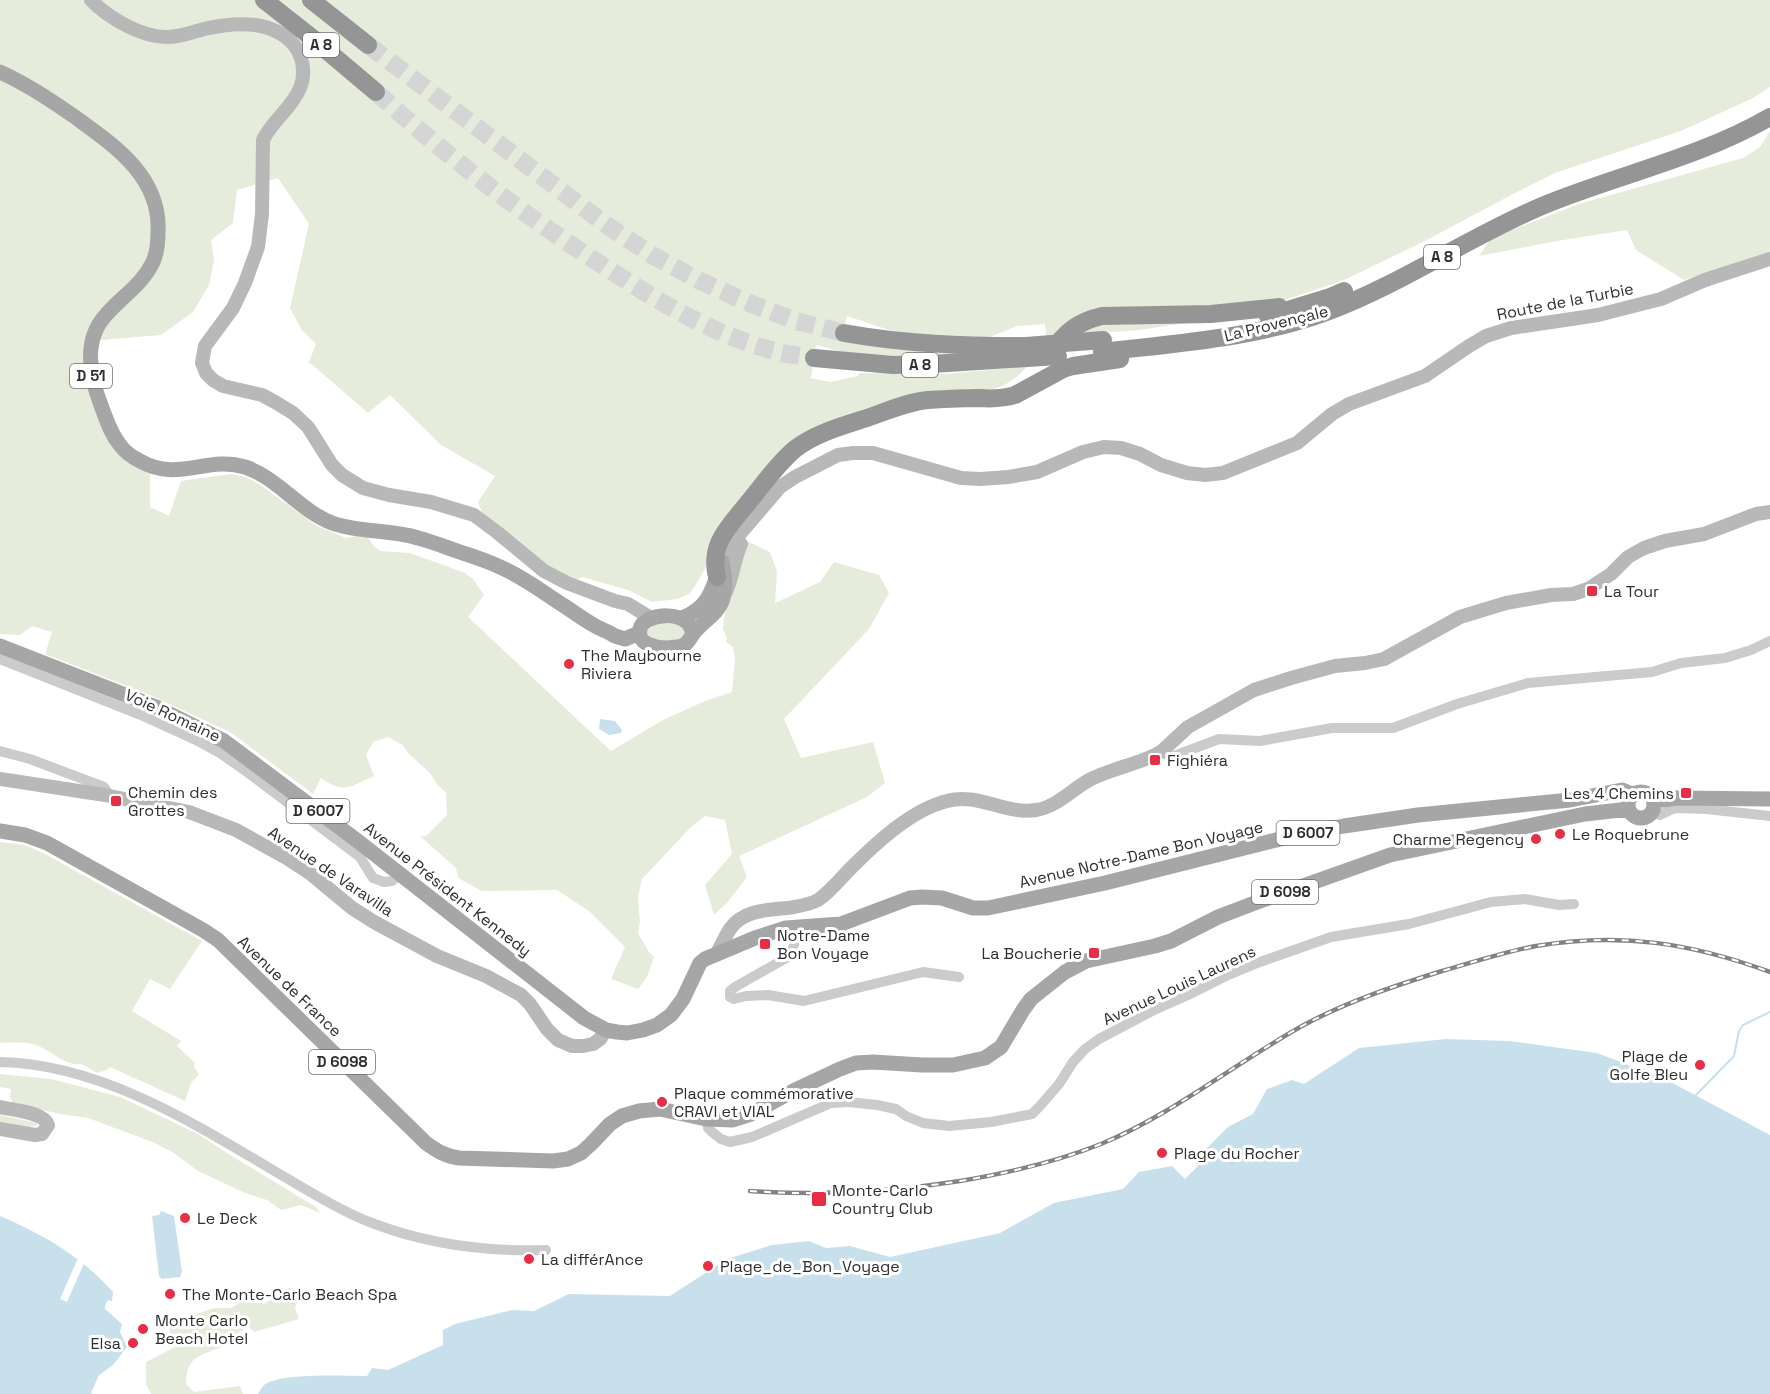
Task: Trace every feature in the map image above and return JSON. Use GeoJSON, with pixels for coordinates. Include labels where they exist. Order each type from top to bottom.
{"type":"FeatureCollection","features":[{"type":"Feature","properties":{"kind":"highway","name":"A 8"},"geometry":{"type":"LineString","coordinates":[[264,0],[376,92]]}},
{"type":"Feature","properties":{"kind":"highway","name":"A 8"},"geometry":{"type":"LineString","coordinates":[[310,0],[368,45]]}},
{"type":"Feature","properties":{"kind":"highway","name":"La Provençale"},"geometry":{"type":"LineString","coordinates":[[1103,346],[1159,334],[1247,321],[1330,297],[1388,272],[1478,224],[1535,197],[1686,143],[1726,126],[1770,103]]}},
{"type":"Feature","properties":{"kind":"highway","name":"La Provençale"},"geometry":{"type":"LineString","coordinates":[[814,358],[893,365],[932,364],[1027,352],[1238,335],[1310,318],[1353,301],[1541,207],[1708,147],[1770,117]]}},
{"type":"Feature","properties":{"kind":"highway"},"geometry":{"type":"LineString","coordinates":[[979,398],[1020,385],[1035,371],[1069,329],[1093,318],[1110,315],[1166,316],[1252,311],[1330,297]]}},
{"type":"Feature","properties":{"kind":"highway"},"geometry":{"type":"LineString","coordinates":[[720,569],[715,568],[716,548],[729,526],[784,459],[819,435],[912,403],[979,398],[995,400],[1015,395],[1053,373],[1073,366],[1234,344],[1265,336],[1310,318]]}},
{"type":"Feature","properties":{"kind":"highway","name":"La Provençale"},"geometry":{"type":"LineString","coordinates":[[844,333],[880,339],[1027,352]]}},
{"type":"Feature","properties":{"kind":"main road"},"geometry":{"type":"LineString","coordinates":[[91,0],[115,19],[143,32],[163,37],[231,24],[261,25],[274,29],[287,37],[297,49],[302,61],[302,81],[296,97],[263,140],[262,214],[258,247],[233,308],[205,346],[202,363],[206,373],[223,386],[262,395],[293,413],[308,427],[332,465],[342,476],[363,488],[431,502],[474,515],[544,572],[567,583],[628,604],[644,630],[682,618],[691,625],[692,635]]}},
{"type":"Feature","properties":{"kind":"main road","name":"D 51"},"geometry":{"type":"LineString","coordinates":[[0,72],[50,99],[123,154],[142,175],[153,196],[159,217],[158,244],[153,262],[141,282],[104,316],[92,340],[90,354],[95,390],[110,429],[121,446],[132,457],[163,470],[178,471],[225,464],[248,468],[333,524],[400,533],[500,566],[618,642],[626,645],[644,630]]}},
{"type":"Feature","properties":{"kind":"main road","name":"Route de la Turbie"},"geometry":{"type":"LineString","coordinates":[[682,618],[703,605],[739,536],[775,492],[786,482],[830,458],[845,453],[873,453],[961,478],[1008,477],[1037,472],[1083,452],[1104,447],[1121,448],[1187,473],[1205,475],[1223,472],[1297,443],[1332,414],[1349,404],[1425,376],[1486,336],[1511,328],[1598,315],[1661,299],[1705,280],[1770,259]]}},
{"type":"Feature","properties":{"kind":"main road"},"geometry":{"type":"LineString","coordinates":[[726,952],[729,929],[738,921],[752,913],[804,906],[819,900],[904,821],[947,801],[966,798],[1014,810],[1044,809],[1089,780],[1109,771],[1140,762],[1162,751],[1188,727],[1254,690],[1335,666],[1383,659],[1460,617],[1494,606],[1551,595],[1573,594],[1588,589],[1611,574],[1628,557],[1644,548],[1665,541],[1704,534],[1756,514],[1770,512]]}},
{"type":"Feature","properties":{"kind":"main road","name":"Route de la Turbie"},"geometry":{"type":"LineString","coordinates":[[644,630],[652,647],[680,646],[689,641],[692,635],[716,612],[730,583],[737,553],[750,523]]}},
{"type":"Feature","properties":{"kind":"main road"},"geometry":{"type":"LineString","coordinates":[[720,569],[724,576],[724,596]]}},
{"type":"Feature","properties":{"kind":"main road","name":"Avenue Président Kennedy"},"geometry":{"type":"LineString","coordinates":[[0,646],[156,707],[224,741],[400,874],[584,1018],[606,1030],[627,1033],[657,1025],[671,1015],[683,999],[696,972]]}},
{"type":"Feature","properties":{"kind":"main road","name":"Avenue de Varavilla"},"geometry":{"type":"LineString","coordinates":[[0,779],[105,795],[189,812],[236,830],[260,842],[310,874],[352,908],[374,922],[437,956],[506,985],[530,1004],[547,1029],[558,1040],[572,1046],[583,1047],[600,1039],[606,1030]]}},
{"type":"Feature","properties":{"kind":"main road","name":"Avenue Notre-Dame Bon Voyage"},"geometry":{"type":"LineString","coordinates":[[696,972],[726,952],[786,928],[841,924],[910,898],[932,897],[973,908],[1006,905],[1134,876],[1296,835],[1344,826],[1418,815],[1570,801],[1622,790],[1631,802]]}},
{"type":"Feature","properties":{"kind":"main road"},"geometry":{"type":"LineString","coordinates":[[1653,807],[1650,796],[1645,793],[1639,792],[1631,802],[1632,813],[1644,817],[1653,807],[1677,798],[1770,799]]}},
{"type":"Feature","properties":{"kind":"main road","name":"D 6098"},"geometry":{"type":"LineString","coordinates":[[706,1119],[732,1120],[751,1114],[856,1063],[953,1065],[986,1058],[1001,1047],[1031,999],[1073,967],[1086,961],[1171,941],[1245,906],[1390,855],[1611,810],[1631,802]]}},
{"type":"Feature","properties":{"kind":"main road","name":"Avenue de France"},"geometry":{"type":"LineString","coordinates":[[0,831],[26,835],[47,843],[218,940],[437,1152],[447,1156],[553,1161],[568,1159],[581,1153],[610,1124],[622,1116],[639,1111],[660,1109],[706,1119]]}},
{"type":"Feature","properties":{"kind":"main road"},"geometry":{"type":"LineString","coordinates":[[0,1107],[41,1116],[47,1120],[48,1125],[42,1134],[35,1135],[0,1129]]}},
{"type":"Feature","properties":{"kind":"street"},"geometry":{"type":"LineString","coordinates":[[1162,751],[1174,756],[1219,739],[1260,741],[1332,728],[1393,728],[1457,704],[1528,683],[1652,672],[1681,663],[1725,658],[1770,641]]}},
{"type":"Feature","properties":{"kind":"street","name":"Voie Romaine"},"geometry":{"type":"LineString","coordinates":[[0,659],[141,715],[200,742],[247,772],[360,857],[373,878],[384,882],[392,881],[400,874]]}},
{"type":"Feature","properties":{"kind":"street"},"geometry":{"type":"LineString","coordinates":[[0,751],[30,759],[104,787],[105,795]]}},
{"type":"Feature","properties":{"kind":"street"},"geometry":{"type":"LineString","coordinates":[[1653,807],[1660,815],[1672,809],[1706,809],[1770,816]]}},
{"type":"Feature","properties":{"kind":"street","name":"Avenue Louis Laurens"},"geometry":{"type":"LineString","coordinates":[[706,1119],[708,1128],[712,1132],[730,1142],[752,1137],[831,1102],[877,1105],[896,1109],[923,1123],[949,1126],[991,1122],[1032,1114],[1059,1084],[1073,1062],[1085,1049],[1154,1010],[1233,973],[1331,938],[1409,924],[1491,902],[1525,899],[1559,905],[1574,904]]}},
{"type":"Feature","properties":{"kind":"street"},"geometry":{"type":"LineString","coordinates":[[796,927],[792,952],[788,957],[735,987],[730,992],[730,997],[734,999],[768,995],[804,1001],[923,972],[959,977]]}},
{"type":"Feature","properties":{"kind":"street"},"geometry":{"type":"LineString","coordinates":[[0,1062],[19,1062],[52,1067],[81,1075],[142,1098],[309,1192],[372,1223],[423,1239],[485,1249],[546,1250]]}},
{"type":"Feature","properties":{"kind":"green space"},"geometry":{"type":"Polygon","coordinates":[[[0,0],[1770,0],[1770,87],[1751,99],[1681,131],[1555,173],[1425,241],[1344,280],[1278,302],[1098,308],[1087,311],[1057,335],[1046,337],[1045,324],[1017,326],[987,338],[925,337],[889,330],[847,316],[842,340],[972,352],[968,356],[858,356],[816,345],[811,378],[830,382],[858,376],[859,373],[945,374],[1027,366],[1015,378],[989,390],[913,394],[897,398],[822,428],[709,562],[689,594],[678,599],[652,602],[628,590],[582,577],[574,580],[491,535],[478,502],[495,476],[441,445],[390,395],[368,413],[309,362],[316,344],[301,329],[290,308],[309,224],[278,178],[237,190],[233,223],[211,240],[214,260],[209,285],[193,312],[161,335],[102,340],[87,337],[97,416],[150,473],[150,507],[169,516],[181,481],[231,474],[246,477],[317,526],[346,538],[367,536],[380,551],[410,553],[465,573],[473,579],[484,595],[468,617],[611,751],[663,720],[705,701],[732,692],[735,658],[733,647],[726,642],[727,638],[723,629],[724,618],[742,550],[747,541],[770,552],[777,571],[775,603],[820,582],[834,562],[879,575],[889,593],[869,629],[784,719],[801,758],[873,742],[885,783],[867,797],[739,856],[747,877],[727,903],[714,915],[705,885],[732,854],[725,820],[705,816],[691,827],[642,879],[638,897],[640,922],[638,933],[654,957],[647,977],[638,989],[611,979],[625,947],[589,911],[557,890],[482,891],[458,878],[456,868],[420,836],[426,836],[447,815],[446,793],[403,745],[388,737],[373,742],[366,755],[374,776],[348,787],[336,786],[321,778],[313,794],[230,732],[152,696],[45,654],[52,632],[32,626],[20,635],[0,634],[0,0]]]}},
{"type":"Feature","properties":{"kind":"green space"},"geometry":{"type":"Polygon","coordinates":[[[1770,131],[1770,252],[1760,257],[1684,280],[1636,250],[1627,230],[1479,256],[1491,238],[1582,203],[1743,158],[1760,147],[1770,131]]]}},
{"type":"Feature","properties":{"kind":"green space"},"geometry":{"type":"Polygon","coordinates":[[[1203,320],[1140,330],[1069,335],[1088,323],[1203,320]]]}},
{"type":"Feature","properties":{"kind":"green space"},"geometry":{"type":"Polygon","coordinates":[[[656,625],[682,625],[685,634],[679,640],[652,640],[646,632],[656,625]]]}},
{"type":"Feature","properties":{"kind":"green space"},"geometry":{"type":"Polygon","coordinates":[[[0,842],[25,845],[45,854],[202,941],[170,989],[150,979],[132,1011],[181,1041],[177,1046],[195,1063],[194,1067],[199,1074],[191,1083],[185,1101],[110,1067],[97,1073],[82,1064],[65,1061],[33,1044],[0,1043],[0,842]]]}},
{"type":"Feature","properties":{"kind":"green space"},"geometry":{"type":"Polygon","coordinates":[[[0,1074],[51,1079],[120,1097],[198,1134],[316,1207],[320,1213],[301,1205],[281,1210],[267,1200],[245,1193],[198,1171],[174,1153],[155,1143],[88,1118],[13,1103],[10,1097],[11,1089],[0,1087],[0,1074]]]}},
{"type":"Feature","properties":{"kind":"green space"},"geometry":{"type":"Polygon","coordinates":[[[0,1115],[37,1123],[37,1126],[0,1123],[0,1115]]]}},
{"type":"Feature","properties":{"kind":"green space"},"geometry":{"type":"Polygon","coordinates":[[[289,1288],[301,1293],[295,1308],[299,1319],[254,1332],[249,1327],[221,1342],[221,1347],[200,1356],[191,1363],[186,1384],[194,1392],[240,1386],[243,1394],[151,1394],[146,1384],[146,1362],[177,1346],[169,1331],[171,1323],[214,1308],[231,1308],[247,1298],[264,1304],[289,1288]]]}},
{"type":"Feature","properties":{"kind":"water"},"geometry":{"type":"Polygon","coordinates":[[[600,719],[615,721],[622,730],[621,733],[609,735],[599,729],[600,719]]]}},
{"type":"Feature","properties":{"kind":"water"},"geometry":{"type":"Polygon","coordinates":[[[1446,1039],[1510,1041],[1597,1053],[1663,1078],[1770,1135],[1770,1394],[258,1394],[263,1386],[282,1379],[312,1376],[367,1376],[372,1368],[388,1370],[443,1345],[443,1330],[455,1324],[512,1310],[534,1311],[569,1294],[670,1296],[727,1259],[772,1245],[809,1241],[826,1248],[850,1246],[890,1257],[1000,1233],[1054,1203],[1123,1189],[1139,1172],[1172,1166],[1185,1179],[1198,1166],[1196,1159],[1228,1127],[1253,1114],[1267,1089],[1292,1080],[1304,1084],[1359,1048],[1446,1039]]]}},
{"type":"Feature","properties":{"kind":"water"},"geometry":{"type":"Polygon","coordinates":[[[161,1211],[174,1216],[182,1272],[180,1277],[162,1279],[159,1276],[152,1216],[159,1215],[161,1211]]]}},
{"type":"Feature","properties":{"kind":"water"},"geometry":{"type":"Polygon","coordinates":[[[0,1216],[75,1257],[113,1292],[112,1301],[108,1300],[105,1309],[122,1324],[120,1332],[127,1347],[113,1365],[99,1375],[91,1393],[93,1394],[0,1394],[0,1216]]]}},
{"type":"Feature","properties":{"kind":"pier"},"geometry":{"type":"Polygon","coordinates":[[[79,1256],[85,1261],[67,1302],[60,1299],[79,1256]]]}},
{"type":"Feature","properties":{"kind":"waterway"},"geometry":{"type":"LineString","coordinates":[[1696,1095],[1734,1056],[1739,1031],[1743,1025],[1770,1012]]}},
{"type":"Feature","properties":{"kind":"tunnel"},"geometry":{"type":"LineString","coordinates":[[368,45],[605,224],[652,255],[698,280],[749,303],[796,321],[844,333]]}},
{"type":"Feature","properties":{"kind":"tunnel"},"geometry":{"type":"LineString","coordinates":[[376,92],[426,136],[505,198],[633,285],[679,312],[727,335],[778,352],[814,358]]}},
{"type":"Feature","properties":{"kind":"railway"},"geometry":{"type":"LineString","coordinates":[[750,1191],[829,1193],[908,1188],[996,1174],[1067,1156],[1128,1132],[1178,1104],[1302,1026],[1336,1009],[1424,977],[1524,948],[1567,942],[1627,940],[1684,947],[1770,972]]}},
{"type":"Feature","properties":{"kind":"place","name":"La Tour"},"geometry":{"type":"Point","coordinates":[1592,591]}},
{"type":"Feature","properties":{"kind":"place","name":"The Maybourne Riviera"},"geometry":{"type":"Point","coordinates":[569,664]}},
{"type":"Feature","properties":{"kind":"place","name":"Fighiéra"},"geometry":{"type":"Point","coordinates":[1155,760]}},
{"type":"Feature","properties":{"kind":"place","name":"Les 4 Chemins"},"geometry":{"type":"Point","coordinates":[1686,793]}},
{"type":"Feature","properties":{"kind":"place","name":"Chemin des Grottes"},"geometry":{"type":"Point","coordinates":[116,801]}},
{"type":"Feature","properties":{"kind":"place","name":"Le Roquebrune"},"geometry":{"type":"Point","coordinates":[1560,834]}},
{"type":"Feature","properties":{"kind":"place","name":"Charme Regency"},"geometry":{"type":"Point","coordinates":[1536,839]}},
{"type":"Feature","properties":{"kind":"place","name":"Notre-Dame Bon Voyage"},"geometry":{"type":"Point","coordinates":[765,944]}},
{"type":"Feature","properties":{"kind":"place","name":"La Boucherie"},"geometry":{"type":"Point","coordinates":[1094,953]}},
{"type":"Feature","properties":{"kind":"place","name":"Plage de Golfe Bleu"},"geometry":{"type":"Point","coordinates":[1700,1065]}},
{"type":"Feature","properties":{"kind":"place","name":"Plaque commémorative CRAVI et VIAL"},"geometry":{"type":"Point","coordinates":[662,1102]}},
{"type":"Feature","properties":{"kind":"place","name":"Plage du Rocher"},"geometry":{"type":"Point","coordinates":[1162,1153]}},
{"type":"Feature","properties":{"kind":"place","name":"Monte-Carlo Country Club"},"geometry":{"type":"Point","coordinates":[819,1199]}},
{"type":"Feature","properties":{"kind":"place","name":"Le Deck"},"geometry":{"type":"Point","coordinates":[185,1218]}},
{"type":"Feature","properties":{"kind":"place","name":"La différAnce"},"geometry":{"type":"Point","coordinates":[529,1259]}},
{"type":"Feature","properties":{"kind":"place","name":"Plage_de_Bon_Voyage"},"geometry":{"type":"Point","coordinates":[708,1266]}},
{"type":"Feature","properties":{"kind":"place","name":"The Monte-Carlo Beach Spa"},"geometry":{"type":"Point","coordinates":[170,1294]}},
{"type":"Feature","properties":{"kind":"place","name":"Monte Carlo Beach Hotel"},"geometry":{"type":"Point","coordinates":[143,1329]}},
{"type":"Feature","properties":{"kind":"place","name":"Elsa"},"geometry":{"type":"Point","coordinates":[133,1343]}}]}
